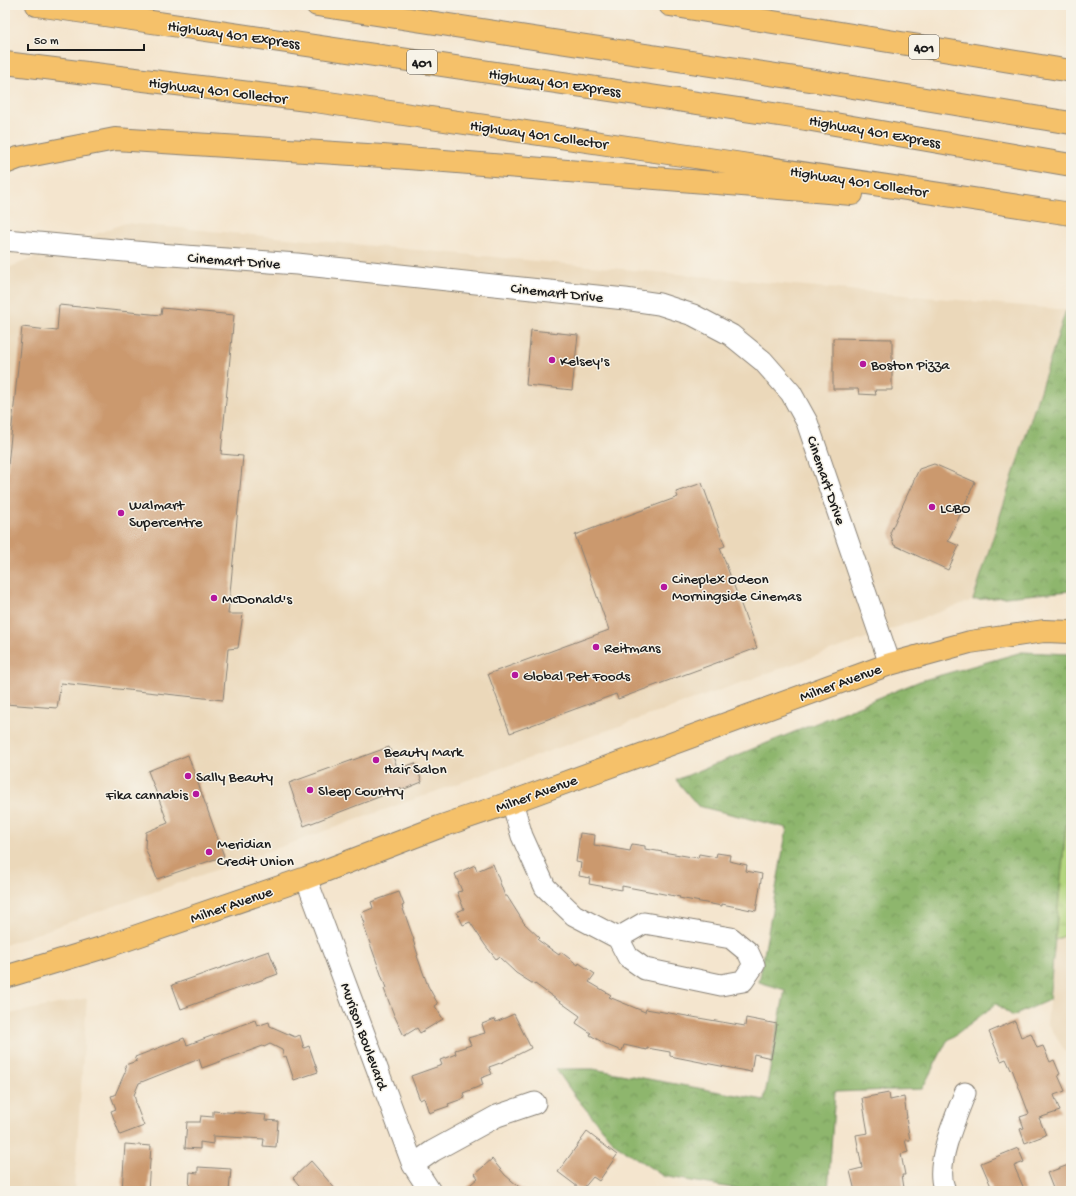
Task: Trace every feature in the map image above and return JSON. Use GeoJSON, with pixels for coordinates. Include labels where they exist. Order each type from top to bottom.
{"type":"FeatureCollection","features":[{"type":"Feature","properties":{"kind":"main road","name":"Highway 401 Express"},"geometry":{"type":"LineString","coordinates":[[38,5],[806,119],[1071,165]]}},
{"type":"Feature","properties":{"kind":"main road"},"geometry":{"type":"LineString","coordinates":[[317,5],[816,81],[1071,123]]}},
{"type":"Feature","properties":{"kind":"main road","name":"401"},"geometry":{"type":"LineString","coordinates":[[670,5],[1071,71]]}},
{"type":"Feature","properties":{"kind":"main road"},"geometry":{"type":"LineString","coordinates":[[759,5],[778,23]]}},
{"type":"Feature","properties":{"kind":"main road","name":"Highway 401 Collector"},"geometry":{"type":"LineString","coordinates":[[5,64],[315,101],[1071,214]]}},
{"type":"Feature","properties":{"kind":"main road"},"geometry":{"type":"LineString","coordinates":[[5,163],[18,158],[115,139],[391,157],[1045,209]]}},
{"type":"Feature","properties":{"kind":"main road","name":"Milner Avenue"},"geometry":{"type":"LineString","coordinates":[[5,977],[108,946],[306,878],[438,827],[512,802],[890,664],[970,642],[1044,632],[1071,632]]}},
{"type":"Feature","properties":{"kind":"street","name":"Cinemart Drive"},"geometry":{"type":"LineString","coordinates":[[5,240],[158,254],[298,264],[659,304],[693,315],[732,335],[764,361],[791,393],[807,422],[890,664]]}},
{"type":"Feature","properties":{"kind":"street"},"geometry":{"type":"LineString","coordinates":[[512,802],[522,836],[545,887],[574,915],[618,938],[628,957],[645,969],[721,985],[743,981],[754,965],[748,952],[731,938],[644,923],[618,938]]}},
{"type":"Feature","properties":{"kind":"street","name":"Murison Boulevard"},"geometry":{"type":"LineString","coordinates":[[306,878],[413,1166],[430,1191]]}},
{"type":"Feature","properties":{"kind":"street"},"geometry":{"type":"LineString","coordinates":[[945,1191],[942,1179],[942,1164],[947,1141],[965,1093]]}},
{"type":"Feature","properties":{"kind":"street"},"geometry":{"type":"LineString","coordinates":[[413,1166],[433,1151],[497,1116],[535,1103]]}},
{"type":"Feature","properties":{"kind":"shaded area"},"geometry":{"type":"Polygon","coordinates":[[[125,223],[1066,310],[973,600],[5,945],[5,269],[125,223]]]}},
{"type":"Feature","properties":{"kind":"shaded area"},"geometry":{"type":"Polygon","coordinates":[[[1071,933],[1071,1060],[1047,1023],[1055,940],[1071,933]]]}},
{"type":"Feature","properties":{"kind":"shaded area"},"geometry":{"type":"Polygon","coordinates":[[[87,998],[74,1191],[5,1191],[5,1015],[87,998]]]}},
{"type":"Feature","properties":{"kind":"green space"},"geometry":{"type":"Polygon","coordinates":[[[1066,310],[1071,311],[1070,591],[973,600],[1066,310]]]}},
{"type":"Feature","properties":{"kind":"green space"},"geometry":{"type":"Polygon","coordinates":[[[1022,652],[1071,654],[1071,777],[1049,1000],[1013,1016],[996,1004],[947,1041],[922,1089],[835,1092],[828,1191],[749,1191],[663,1176],[615,1144],[574,1095],[556,1069],[593,1069],[764,1100],[785,990],[759,982],[787,828],[698,806],[676,780],[920,681],[1022,652]]]}},
{"type":"Feature","properties":{"kind":"green space"},"geometry":{"type":"Polygon","coordinates":[[[1071,777],[1071,933],[1055,940],[1071,777]]]}},
{"type":"Feature","properties":{"kind":"building","name":"Walmart Supercentre"},"geometry":{"type":"Polygon","coordinates":[[[59,305],[161,315],[162,308],[234,315],[221,454],[243,456],[228,614],[243,614],[238,648],[228,649],[223,700],[61,683],[57,708],[5,704],[5,495],[22,327],[57,331],[59,305]]]}},
{"type":"Feature","properties":{"kind":"building","name":"Kelsey's"},"geometry":{"type":"Polygon","coordinates":[[[531,330],[578,335],[572,390],[526,385],[531,330]]]}},
{"type":"Feature","properties":{"kind":"building","name":"Boston Pizza"},"geometry":{"type":"Polygon","coordinates":[[[833,338],[892,339],[892,390],[875,390],[876,395],[859,394],[858,389],[833,389],[833,338]]]}},
{"type":"Feature","properties":{"kind":"building","name":"LCBO"},"geometry":{"type":"Polygon","coordinates":[[[934,464],[975,482],[948,541],[959,546],[948,570],[894,545],[890,533],[919,469],[934,464]]]}},
{"type":"Feature","properties":{"kind":"building","name":"Cineplex Odeon Morningside Cinemas"},"geometry":{"type":"Polygon","coordinates":[[[702,483],[725,546],[720,548],[757,648],[618,699],[616,694],[510,733],[488,674],[609,630],[575,535],[678,497],[676,492],[702,483]]]}},
{"type":"Feature","properties":{"kind":"building"},"geometry":{"type":"Polygon","coordinates":[[[389,747],[398,769],[415,763],[422,782],[402,790],[402,788],[304,826],[289,783],[389,747]]]}},
{"type":"Feature","properties":{"kind":"building"},"geometry":{"type":"Polygon","coordinates":[[[188,755],[224,856],[157,879],[145,847],[146,832],[168,823],[148,771],[188,755]]]}},
{"type":"Feature","properties":{"kind":"building"},"geometry":{"type":"Polygon","coordinates":[[[580,833],[595,835],[594,845],[630,851],[632,844],[645,846],[645,849],[698,858],[699,854],[716,857],[717,853],[730,855],[729,861],[747,865],[746,871],[762,874],[756,911],[722,904],[722,906],[679,898],[680,897],[622,886],[622,890],[589,884],[590,878],[579,876],[581,863],[576,862],[580,833]]]}},
{"type":"Feature","properties":{"kind":"building"},"geometry":{"type":"Polygon","coordinates":[[[493,864],[505,896],[507,896],[524,923],[540,938],[538,940],[559,955],[561,952],[578,965],[579,963],[595,974],[589,982],[611,995],[609,997],[645,1012],[646,1009],[745,1026],[746,1018],[777,1024],[771,1058],[754,1054],[751,1072],[670,1056],[670,1052],[647,1048],[647,1050],[624,1045],[622,1051],[609,1046],[590,1035],[591,1033],[576,1023],[580,1016],[535,984],[516,973],[499,957],[496,959],[470,922],[463,925],[457,912],[464,909],[457,892],[462,891],[455,874],[475,865],[477,871],[493,864]]]}},
{"type":"Feature","properties":{"kind":"building"},"geometry":{"type":"Polygon","coordinates":[[[399,892],[404,905],[402,906],[414,940],[417,956],[428,986],[438,1004],[435,1006],[443,1019],[420,1033],[417,1028],[404,1036],[384,989],[386,988],[363,924],[365,923],[361,913],[373,908],[371,902],[399,892]]]}},
{"type":"Feature","properties":{"kind":"building"},"geometry":{"type":"Polygon","coordinates":[[[269,951],[278,974],[181,1009],[172,985],[269,951]]]}},
{"type":"Feature","properties":{"kind":"building"},"geometry":{"type":"Polygon","coordinates":[[[514,1014],[531,1048],[503,1062],[489,1067],[492,1074],[481,1078],[483,1085],[463,1093],[465,1098],[448,1104],[449,1106],[429,1113],[424,1098],[420,1100],[411,1076],[442,1065],[440,1060],[456,1054],[455,1050],[471,1045],[468,1038],[485,1033],[482,1024],[495,1019],[496,1022],[514,1014]]]}},
{"type":"Feature","properties":{"kind":"building"},"geometry":{"type":"Polygon","coordinates":[[[255,1020],[257,1026],[269,1022],[270,1026],[295,1037],[300,1035],[304,1048],[309,1046],[318,1072],[294,1080],[286,1056],[284,1057],[282,1050],[270,1044],[202,1068],[199,1059],[139,1083],[134,1095],[144,1126],[120,1135],[111,1111],[116,1109],[111,1096],[115,1095],[126,1070],[125,1065],[137,1061],[135,1057],[184,1038],[187,1045],[255,1020]]]}},
{"type":"Feature","properties":{"kind":"building"},"geometry":{"type":"Polygon","coordinates":[[[1015,1021],[1021,1037],[1031,1033],[1037,1048],[1043,1046],[1050,1062],[1054,1060],[1060,1074],[1058,1075],[1065,1091],[1054,1095],[1060,1111],[1039,1118],[1046,1135],[1025,1143],[1020,1129],[1024,1128],[1020,1117],[1029,1114],[1012,1069],[1011,1070],[1006,1059],[1001,1061],[989,1032],[1015,1021]]]}},
{"type":"Feature","properties":{"kind":"building"},"geometry":{"type":"Polygon","coordinates":[[[889,1093],[890,1100],[904,1097],[910,1140],[905,1140],[908,1152],[901,1154],[905,1175],[902,1175],[904,1188],[885,1191],[855,1191],[850,1171],[862,1168],[856,1135],[868,1133],[862,1098],[889,1093]]]}},
{"type":"Feature","properties":{"kind":"building"},"geometry":{"type":"Polygon","coordinates":[[[213,1111],[266,1115],[265,1120],[278,1121],[276,1147],[263,1146],[264,1139],[213,1136],[213,1144],[200,1142],[200,1149],[185,1148],[187,1122],[200,1122],[201,1116],[213,1117],[213,1111]]]}},
{"type":"Feature","properties":{"kind":"building"},"geometry":{"type":"Polygon","coordinates":[[[587,1132],[617,1155],[599,1181],[593,1177],[582,1190],[558,1172],[587,1132]]]}},
{"type":"Feature","properties":{"kind":"building"},"geometry":{"type":"Polygon","coordinates":[[[125,1144],[151,1146],[148,1191],[122,1191],[125,1144]]]}},
{"type":"Feature","properties":{"kind":"building"},"geometry":{"type":"Polygon","coordinates":[[[1018,1148],[1024,1162],[1014,1166],[1025,1191],[993,1191],[981,1163],[1018,1148]]]}},
{"type":"Feature","properties":{"kind":"building"},"geometry":{"type":"Polygon","coordinates":[[[492,1159],[505,1175],[524,1191],[463,1191],[478,1178],[475,1174],[492,1159]]]}},
{"type":"Feature","properties":{"kind":"building"},"geometry":{"type":"Polygon","coordinates":[[[311,1161],[337,1191],[304,1191],[293,1178],[311,1161]]]}},
{"type":"Feature","properties":{"kind":"building"},"geometry":{"type":"Polygon","coordinates":[[[1071,1164],[1071,1182],[1067,1184],[1069,1191],[1054,1191],[1047,1173],[1071,1164]]]}},
{"type":"Feature","properties":{"kind":"building"},"geometry":{"type":"Polygon","coordinates":[[[198,1167],[231,1169],[229,1191],[202,1191],[203,1190],[189,1189],[190,1172],[198,1173],[198,1167]]]}},
{"type":"Feature","properties":{"kind":"place","name":"Kelsey's"},"geometry":{"type":"Point","coordinates":[552,360]}},
{"type":"Feature","properties":{"kind":"place","name":"Boston Pizza"},"geometry":{"type":"Point","coordinates":[863,364]}},
{"type":"Feature","properties":{"kind":"place","name":"LCBO"},"geometry":{"type":"Point","coordinates":[932,507]}},
{"type":"Feature","properties":{"kind":"place","name":"Walmart Supercentre"},"geometry":{"type":"Point","coordinates":[121,513]}},
{"type":"Feature","properties":{"kind":"place","name":"Cineplex Odeon Morningside Cinemas"},"geometry":{"type":"Point","coordinates":[664,587]}},
{"type":"Feature","properties":{"kind":"place","name":"McDonald's"},"geometry":{"type":"Point","coordinates":[214,598]}},
{"type":"Feature","properties":{"kind":"place","name":"Reitmans"},"geometry":{"type":"Point","coordinates":[596,647]}},
{"type":"Feature","properties":{"kind":"place","name":"Global Pet Foods"},"geometry":{"type":"Point","coordinates":[515,675]}},
{"type":"Feature","properties":{"kind":"place","name":"Beauty Mark Hair Salon"},"geometry":{"type":"Point","coordinates":[376,760]}},
{"type":"Feature","properties":{"kind":"place","name":"Sally Beauty"},"geometry":{"type":"Point","coordinates":[188,776]}},
{"type":"Feature","properties":{"kind":"place","name":"Sleep Country"},"geometry":{"type":"Point","coordinates":[310,790]}},
{"type":"Feature","properties":{"kind":"place","name":"Fika cannabis"},"geometry":{"type":"Point","coordinates":[196,794]}},
{"type":"Feature","properties":{"kind":"place","name":"Meridian Credit Union"},"geometry":{"type":"Point","coordinates":[209,852]}}]}
